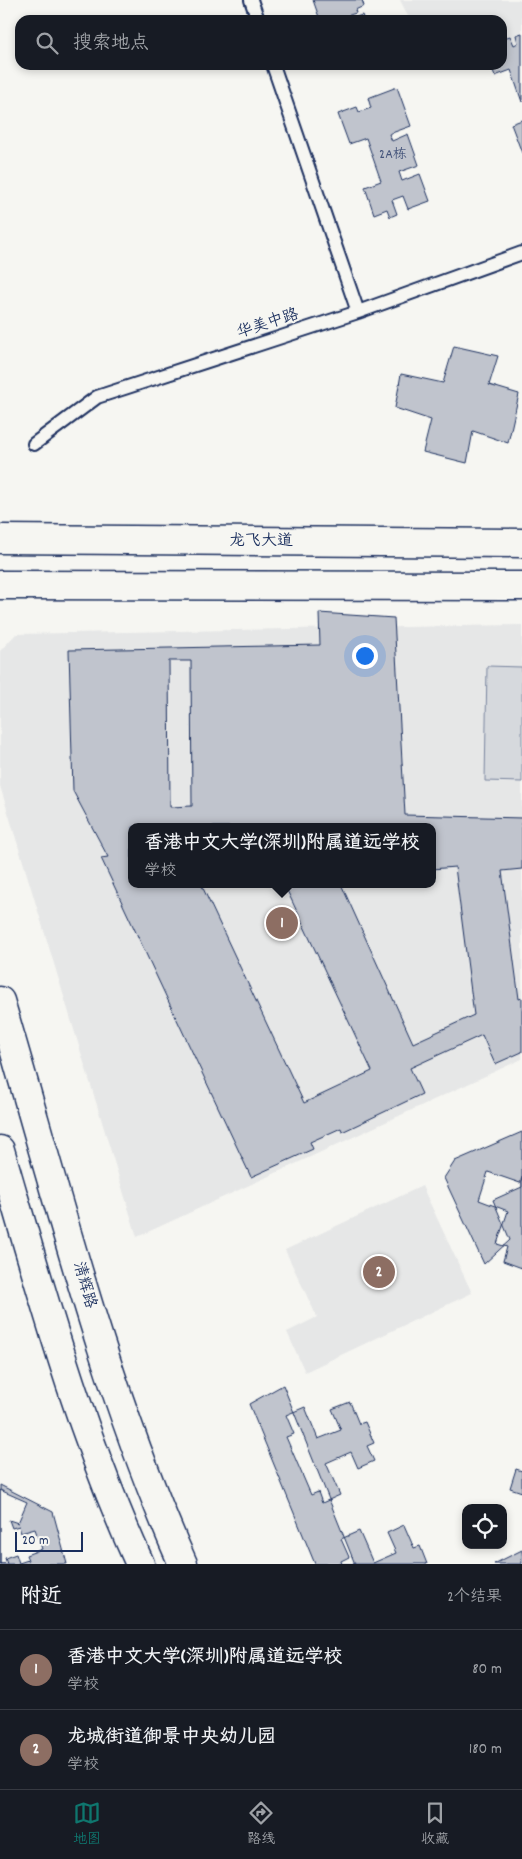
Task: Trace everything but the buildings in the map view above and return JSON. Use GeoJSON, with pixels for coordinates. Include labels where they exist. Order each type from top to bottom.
{"type":"FeatureCollection","features":[{"type":"Feature","properties":{"kind":"street"},"geometry":{"type":"LineString","coordinates":[[0,524],[66,540]]}},
{"type":"Feature","properties":{"kind":"street","name":"龙飞大道"},"geometry":{"type":"LineString","coordinates":[[0,539],[522,543]]}},
{"type":"Feature","properties":{"kind":"street"},"geometry":{"type":"LineString","coordinates":[[0,585],[522,586]]}},
{"type":"Feature","properties":{"kind":"street"},"geometry":{"type":"LineString","coordinates":[[0,603],[24,594],[66,585]]}},
{"type":"Feature","properties":{"kind":"street","name":"清辉路"},"geometry":{"type":"LineString","coordinates":[[0,1001],[107,1363],[134,1444],[184,1564]]}},
{"type":"Feature","properties":{"kind":"street"},"geometry":{"type":"LineString","coordinates":[[0,1150],[74,1396],[102,1474],[140,1564]]}},
{"type":"Feature","properties":{"kind":"lane"},"geometry":{"type":"LineString","coordinates":[[251,0],[256,15]]}},
{"type":"Feature","properties":{"kind":"lane"},"geometry":{"type":"LineString","coordinates":[[275,70],[358,312]]}},
{"type":"Feature","properties":{"kind":"lane","name":"华美中路"},"geometry":{"type":"LineString","coordinates":[[34,444],[97,397],[358,312],[522,254]]}},
{"type":"Feature","properties":{"kind":"shaded area"},"geometry":{"type":"Polygon","coordinates":[[[400,0],[522,0],[522,41],[507,46],[507,15],[408,15],[400,0]]]}},
{"type":"Feature","properties":{"kind":"shaded area"},"geometry":{"type":"Polygon","coordinates":[[[522,625],[522,1059],[137,1237],[0,786],[0,651],[16,634],[522,625]]]}},
{"type":"Feature","properties":{"kind":"shaded area"},"geometry":{"type":"Polygon","coordinates":[[[487,666],[522,667],[522,782],[485,781],[487,666]]]}},
{"type":"Feature","properties":{"kind":"shaded area"},"geometry":{"type":"Polygon","coordinates":[[[422,1186],[472,1293],[305,1372],[287,1332],[317,1317],[285,1250],[422,1186]]]}},
{"type":"Feature","properties":{"kind":"place","name":"香港中文大学(深圳)附属道远学校"},"geometry":{"type":"Point","coordinates":[282,923]}},
{"type":"Feature","properties":{"kind":"place","name":"龙城街道御景中央幼儿园"},"geometry":{"type":"Point","coordinates":[379,1272]}}]}
